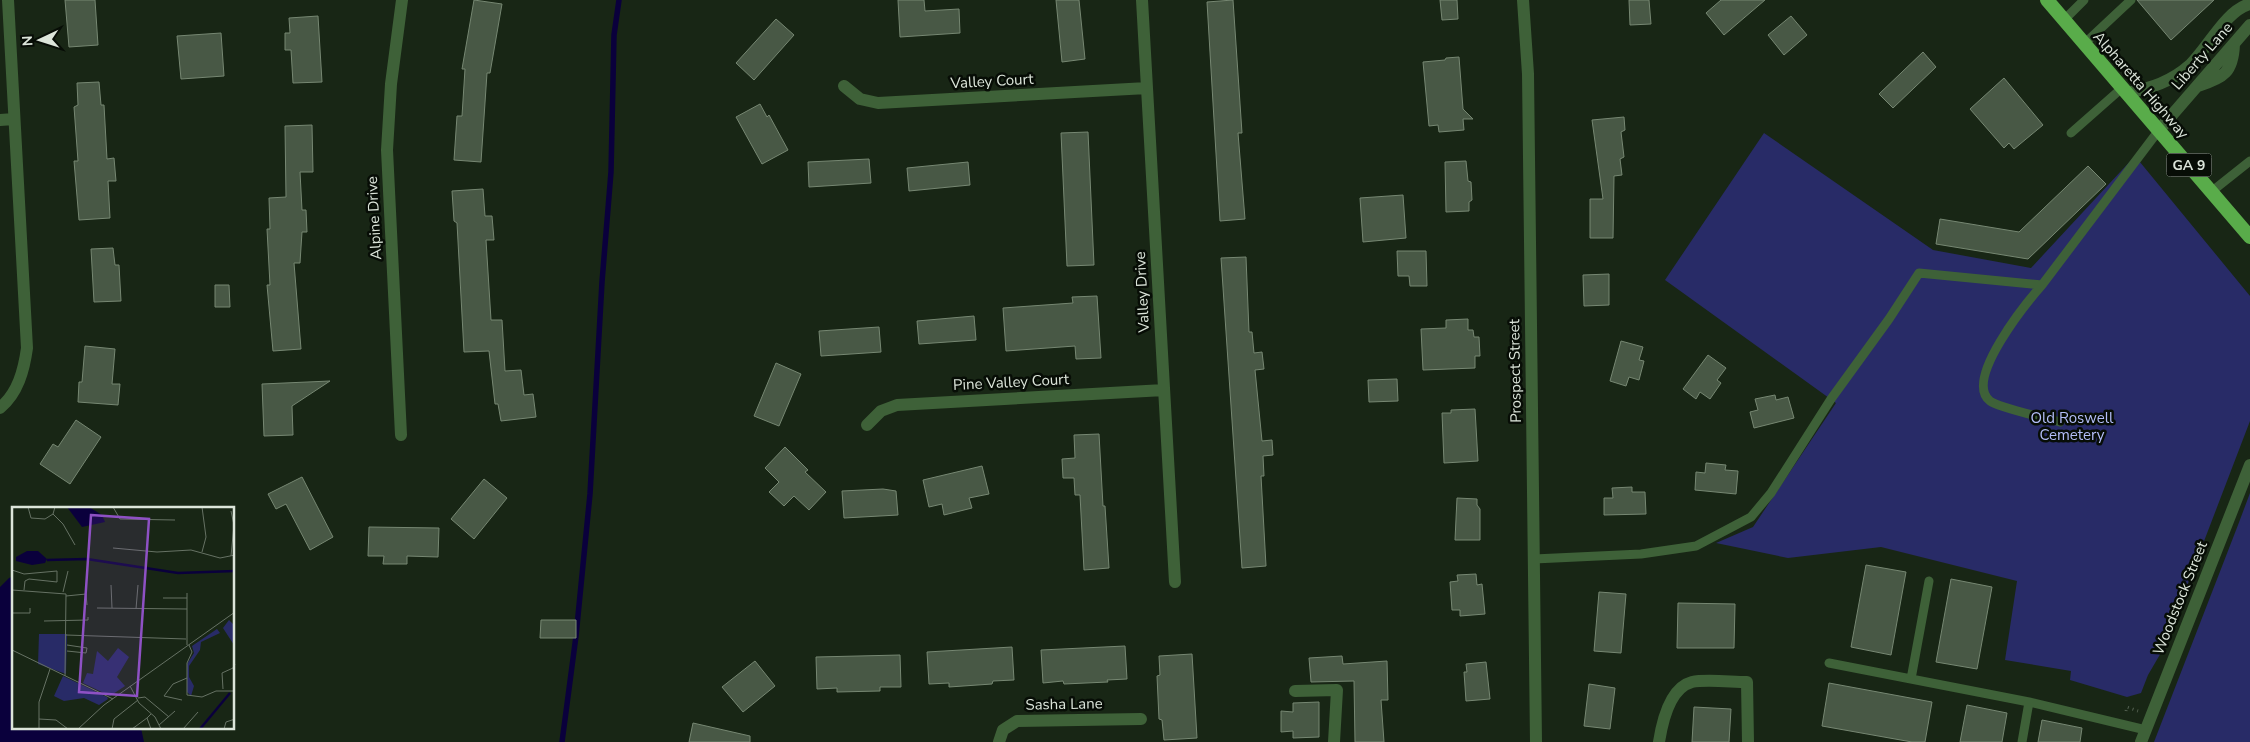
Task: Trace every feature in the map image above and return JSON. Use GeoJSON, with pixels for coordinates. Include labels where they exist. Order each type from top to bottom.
{"type":"FeatureCollection","features":[{"type":"Feature","properties":{"kind":"highway","name":"Alpharetta Highway"},"geometry":{"type":"LineString","coordinates":[[2047,0],[2250,237]]}},
{"type":"Feature","properties":{"kind":"street"},"geometry":{"type":"LineString","coordinates":[[0,408],[17,387],[25,367],[27,348],[8,0]]}},
{"type":"Feature","properties":{"kind":"street","name":"Alpine Drive"},"geometry":{"type":"LineString","coordinates":[[401,435],[387,150],[391,84],[402,0]]}},
{"type":"Feature","properties":{"kind":"street","name":"Valley Drive"},"geometry":{"type":"LineString","coordinates":[[1142,0],[1175,582]]}},
{"type":"Feature","properties":{"kind":"street","name":"Prospect Street"},"geometry":{"type":"LineString","coordinates":[[1523,0],[1528,74],[1536,742]]}},
{"type":"Feature","properties":{"kind":"street","name":"Liberty Lane"},"geometry":{"type":"LineString","coordinates":[[2124,91],[2156,86],[2170,79],[2192,63],[2227,20],[2244,6],[2250,4]]}},
{"type":"Feature","properties":{"kind":"street","name":"Liberty Lane"},"geometry":{"type":"LineString","coordinates":[[2159,130],[2250,25]]}},
{"type":"Feature","properties":{"kind":"street"},"geometry":{"type":"LineString","coordinates":[[2212,38],[2231,47]]}},
{"type":"Feature","properties":{"kind":"street","name":"Valley Court"},"geometry":{"type":"LineString","coordinates":[[844,86],[860,100],[878,103],[1147,88]]}},
{"type":"Feature","properties":{"kind":"street"},"geometry":{"type":"LineString","coordinates":[[0,120],[14,119]]}},
{"type":"Feature","properties":{"kind":"street","name":"Pine Valley Court"},"geometry":{"type":"LineString","coordinates":[[867,425],[881,411],[897,405],[1164,390]]}},
{"type":"Feature","properties":{"kind":"street","name":"Woodstock Street"},"geometry":{"type":"LineString","coordinates":[[2143,736],[2250,465]]}},
{"type":"Feature","properties":{"kind":"street"},"geometry":{"type":"LineString","coordinates":[[1659,742],[1664,714],[1675,694],[1690,682],[1747,682],[1748,742]]}},
{"type":"Feature","properties":{"kind":"street"},"geometry":{"type":"LineString","coordinates":[[1295,691],[1337,690],[1334,742]]}},
{"type":"Feature","properties":{"kind":"street","name":"Sasha Lane"},"geometry":{"type":"LineString","coordinates":[[999,742],[1003,730],[1017,721],[1141,719]]}},
{"type":"Feature","properties":{"kind":"lane"},"geometry":{"type":"LineString","coordinates":[[2064,20],[2084,0]]}},
{"type":"Feature","properties":{"kind":"lane"},"geometry":{"type":"LineString","coordinates":[[2084,44],[2131,0]]}},
{"type":"Feature","properties":{"kind":"lane"},"geometry":{"type":"LineString","coordinates":[[2071,132],[2124,91]]}},
{"type":"Feature","properties":{"kind":"lane"},"geometry":{"type":"LineString","coordinates":[[2060,422],[1990,401],[1984,393],[1986,369],[1993,354],[2023,307],[2042,285],[2159,130]]}},
{"type":"Feature","properties":{"kind":"lane"},"geometry":{"type":"LineString","coordinates":[[2211,192],[2250,161]]}},
{"type":"Feature","properties":{"kind":"lane"},"geometry":{"type":"LineString","coordinates":[[1534,558],[1641,554],[1696,546],[1751,517],[1771,493],[1831,399],[1889,319],[1919,273],[2042,285]]}},
{"type":"Feature","properties":{"kind":"lane"},"geometry":{"type":"LineString","coordinates":[[1911,679],[1929,582]]}},
{"type":"Feature","properties":{"kind":"lane"},"geometry":{"type":"LineString","coordinates":[[1829,663],[2029,702],[2143,736]]}},
{"type":"Feature","properties":{"kind":"lane"},"geometry":{"type":"LineString","coordinates":[[2022,742],[2029,702]]}},
{"type":"Feature","properties":{"kind":"green space","name":"Old Roswell Cemetery"},"geometry":{"type":"Polygon","coordinates":[[[1764,133],[1933,250],[2031,268],[2135,156],[2250,296],[2250,421],[2162,651],[2148,675],[2141,693],[2127,697],[2070,680],[2071,671],[2005,660],[2017,581],[1881,547],[1788,558],[1716,543],[1753,527],[1836,403],[1665,280],[1764,133]]]}},
{"type":"Feature","properties":{"kind":"green space"},"geometry":{"type":"Polygon","coordinates":[[[2250,493],[2250,742],[2154,742],[2238,525],[2250,493]]]}},
{"type":"Feature","properties":{"kind":"shaded area"},"geometry":{"type":"Polygon","coordinates":[[[12,577],[12,730],[141,730],[144,742],[0,742],[0,587],[12,577]]]}},
{"type":"Feature","properties":{"kind":"building"},"geometry":{"type":"Polygon","coordinates":[[[65,0],[95,0],[98,45],[69,47],[65,0]]]}},
{"type":"Feature","properties":{"kind":"building"},"geometry":{"type":"Polygon","coordinates":[[[474,0],[502,4],[490,73],[487,73],[481,162],[454,160],[457,116],[462,116],[465,69],[462,69],[474,0]]]}},
{"type":"Feature","properties":{"kind":"building"},"geometry":{"type":"Polygon","coordinates":[[[898,0],[924,0],[925,11],[959,9],[960,33],[900,37],[898,0]]]}},
{"type":"Feature","properties":{"kind":"building"},"geometry":{"type":"Polygon","coordinates":[[[1056,0],[1079,0],[1085,59],[1062,62],[1056,0]]]}},
{"type":"Feature","properties":{"kind":"building"},"geometry":{"type":"Polygon","coordinates":[[[1233,0],[1242,133],[1238,133],[1245,219],[1220,221],[1207,2],[1233,0]]]}},
{"type":"Feature","properties":{"kind":"building"},"geometry":{"type":"Polygon","coordinates":[[[1440,0],[1457,0],[1458,19],[1442,20],[1440,0]]]}},
{"type":"Feature","properties":{"kind":"building"},"geometry":{"type":"Polygon","coordinates":[[[1629,0],[1649,0],[1651,24],[1630,25],[1629,0]]]}},
{"type":"Feature","properties":{"kind":"building"},"geometry":{"type":"Polygon","coordinates":[[[1721,0],[1765,0],[1724,35],[1706,13],[1721,0]]]}},
{"type":"Feature","properties":{"kind":"building"},"geometry":{"type":"Polygon","coordinates":[[[2137,0],[2214,0],[2171,40],[2137,0]]]}},
{"type":"Feature","properties":{"kind":"building"},"geometry":{"type":"Polygon","coordinates":[[[318,16],[322,82],[293,83],[291,50],[285,50],[285,33],[290,33],[289,18],[318,16]]]}},
{"type":"Feature","properties":{"kind":"building"},"geometry":{"type":"Polygon","coordinates":[[[1791,16],[1807,35],[1784,55],[1768,35],[1791,16]]]}},
{"type":"Feature","properties":{"kind":"building"},"geometry":{"type":"Polygon","coordinates":[[[776,19],[794,35],[754,80],[736,63],[776,19]]]}},
{"type":"Feature","properties":{"kind":"building"},"geometry":{"type":"Polygon","coordinates":[[[221,33],[224,76],[181,79],[177,36],[221,33]]]}},
{"type":"Feature","properties":{"kind":"building"},"geometry":{"type":"Polygon","coordinates":[[[1923,52],[1936,67],[1893,108],[1879,94],[1923,52]]]}},
{"type":"Feature","properties":{"kind":"building"},"geometry":{"type":"Polygon","coordinates":[[[1459,57],[1463,109],[1473,119],[1463,119],[1464,130],[1439,132],[1438,125],[1429,126],[1423,62],[1459,57]]]}},
{"type":"Feature","properties":{"kind":"building"},"geometry":{"type":"Polygon","coordinates":[[[2004,78],[2043,125],[2014,149],[2009,143],[2004,148],[1970,109],[2004,78]]]}},
{"type":"Feature","properties":{"kind":"building"},"geometry":{"type":"Polygon","coordinates":[[[99,82],[101,105],[104,105],[107,159],[114,158],[116,181],[108,181],[110,218],[79,220],[74,161],[78,161],[74,107],[78,105],[77,83],[99,82]]]}},
{"type":"Feature","properties":{"kind":"building"},"geometry":{"type":"Polygon","coordinates":[[[760,104],[767,117],[769,115],[788,150],[762,164],[736,117],[760,104]]]}},
{"type":"Feature","properties":{"kind":"building"},"geometry":{"type":"Polygon","coordinates":[[[1624,117],[1625,130],[1621,132],[1624,157],[1620,159],[1622,175],[1614,176],[1613,238],[1590,238],[1590,199],[1603,199],[1592,120],[1624,117]]]}},
{"type":"Feature","properties":{"kind":"building"},"geometry":{"type":"Polygon","coordinates":[[[312,125],[313,172],[300,172],[302,210],[306,210],[307,232],[302,232],[300,263],[294,263],[301,349],[273,351],[267,285],[270,285],[267,229],[270,229],[269,198],[286,197],[285,126],[312,125]]]}},
{"type":"Feature","properties":{"kind":"building"},"geometry":{"type":"Polygon","coordinates":[[[1088,132],[1094,265],[1067,266],[1061,133],[1088,132]]]}},
{"type":"Feature","properties":{"kind":"building"},"geometry":{"type":"Polygon","coordinates":[[[869,159],[871,183],[809,187],[808,162],[869,159]]]}},
{"type":"Feature","properties":{"kind":"building"},"geometry":{"type":"Polygon","coordinates":[[[1466,161],[1468,181],[1471,182],[1472,200],[1469,202],[1469,211],[1446,212],[1445,162],[1466,161]]]}},
{"type":"Feature","properties":{"kind":"building"},"geometry":{"type":"Polygon","coordinates":[[[968,162],[970,185],[909,191],[907,168],[968,162]]]}},
{"type":"Feature","properties":{"kind":"building"},"geometry":{"type":"Polygon","coordinates":[[[2088,166],[2106,184],[2028,259],[1936,244],[1940,219],[2019,232],[2088,166]]]}},
{"type":"Feature","properties":{"kind":"building"},"geometry":{"type":"Polygon","coordinates":[[[483,189],[485,216],[492,216],[494,240],[486,240],[491,320],[502,320],[505,371],[521,370],[524,395],[533,394],[536,417],[501,421],[498,404],[495,404],[489,351],[464,352],[457,223],[454,221],[452,191],[483,189]]]}},
{"type":"Feature","properties":{"kind":"building"},"geometry":{"type":"Polygon","coordinates":[[[1403,195],[1406,238],[1363,242],[1360,198],[1403,195]]]}},
{"type":"Feature","properties":{"kind":"building"},"geometry":{"type":"Polygon","coordinates":[[[113,248],[115,265],[119,265],[121,301],[94,302],[91,249],[113,248]]]}},
{"type":"Feature","properties":{"kind":"building"},"geometry":{"type":"Polygon","coordinates":[[[1397,251],[1426,251],[1427,286],[1410,286],[1409,276],[1398,276],[1397,251]]]}},
{"type":"Feature","properties":{"kind":"building"},"geometry":{"type":"Polygon","coordinates":[[[1246,257],[1249,332],[1252,332],[1254,353],[1262,352],[1264,369],[1255,370],[1262,441],[1272,440],[1273,455],[1263,456],[1264,476],[1261,476],[1266,566],[1242,568],[1221,258],[1246,257]]]}},
{"type":"Feature","properties":{"kind":"building"},"geometry":{"type":"Polygon","coordinates":[[[1609,274],[1609,305],[1584,306],[1583,275],[1609,274]]]}},
{"type":"Feature","properties":{"kind":"building"},"geometry":{"type":"Polygon","coordinates":[[[215,285],[229,285],[230,307],[215,307],[215,285]]]}},
{"type":"Feature","properties":{"kind":"building"},"geometry":{"type":"Polygon","coordinates":[[[1097,296],[1101,358],[1076,359],[1075,346],[1006,351],[1003,308],[1073,303],[1072,297],[1097,296]]]}},
{"type":"Feature","properties":{"kind":"building"},"geometry":{"type":"Polygon","coordinates":[[[974,316],[976,340],[919,344],[917,321],[974,316]]]}},
{"type":"Feature","properties":{"kind":"building"},"geometry":{"type":"Polygon","coordinates":[[[1468,319],[1468,330],[1473,330],[1474,337],[1479,337],[1480,356],[1475,356],[1475,368],[1423,370],[1421,329],[1446,328],[1446,320],[1468,319]]]}},
{"type":"Feature","properties":{"kind":"building"},"geometry":{"type":"Polygon","coordinates":[[[879,327],[881,352],[821,356],[819,331],[879,327]]]}},
{"type":"Feature","properties":{"kind":"building"},"geometry":{"type":"Polygon","coordinates":[[[1621,341],[1643,347],[1639,360],[1644,361],[1639,380],[1629,377],[1626,386],[1610,381],[1621,341]]]}},
{"type":"Feature","properties":{"kind":"building"},"geometry":{"type":"Polygon","coordinates":[[[85,346],[115,349],[112,384],[120,384],[118,405],[78,402],[85,346]]]}},
{"type":"Feature","properties":{"kind":"building"},"geometry":{"type":"Polygon","coordinates":[[[1708,355],[1726,368],[1717,380],[1721,383],[1710,399],[1700,392],[1696,399],[1683,389],[1708,355]]]}},
{"type":"Feature","properties":{"kind":"building"},"geometry":{"type":"Polygon","coordinates":[[[776,363],[801,374],[779,426],[754,416],[776,363]]]}},
{"type":"Feature","properties":{"kind":"building"},"geometry":{"type":"Polygon","coordinates":[[[1397,379],[1398,401],[1369,402],[1368,380],[1397,379]]]}},
{"type":"Feature","properties":{"kind":"building"},"geometry":{"type":"Polygon","coordinates":[[[330,381],[292,406],[293,435],[264,436],[262,384],[330,381]]]}},
{"type":"Feature","properties":{"kind":"building"},"geometry":{"type":"Polygon","coordinates":[[[1775,395],[1776,400],[1788,397],[1794,418],[1754,428],[1750,412],[1758,410],[1755,399],[1775,395]]]}},
{"type":"Feature","properties":{"kind":"building"},"geometry":{"type":"Polygon","coordinates":[[[1475,409],[1478,461],[1444,463],[1442,413],[1451,413],[1451,410],[1475,409]]]}},
{"type":"Feature","properties":{"kind":"building"},"geometry":{"type":"Polygon","coordinates":[[[76,420],[101,437],[70,484],[40,464],[53,444],[58,447],[76,420]]]}},
{"type":"Feature","properties":{"kind":"building"},"geometry":{"type":"Polygon","coordinates":[[[1099,434],[1109,568],[1084,570],[1080,495],[1075,495],[1074,478],[1063,478],[1062,459],[1075,458],[1074,435],[1099,434]]]}},
{"type":"Feature","properties":{"kind":"building"},"geometry":{"type":"Polygon","coordinates":[[[785,447],[808,470],[805,472],[826,492],[809,510],[794,496],[784,506],[769,492],[779,482],[765,468],[785,447]]]}},
{"type":"Feature","properties":{"kind":"building"},"geometry":{"type":"Polygon","coordinates":[[[1706,463],[1726,465],[1725,470],[1738,471],[1736,494],[1695,490],[1696,472],[1705,473],[1706,463]]]}},
{"type":"Feature","properties":{"kind":"building"},"geometry":{"type":"Polygon","coordinates":[[[982,466],[989,494],[969,498],[972,508],[944,515],[942,504],[929,507],[923,480],[982,466]]]}},
{"type":"Feature","properties":{"kind":"building"},"geometry":{"type":"Polygon","coordinates":[[[302,477],[333,537],[310,550],[286,504],[276,509],[268,494],[302,477]]]}},
{"type":"Feature","properties":{"kind":"building"},"geometry":{"type":"Polygon","coordinates":[[[484,479],[507,498],[474,539],[451,519],[484,479]]]}},
{"type":"Feature","properties":{"kind":"building"},"geometry":{"type":"Polygon","coordinates":[[[1632,487],[1632,492],[1645,492],[1646,514],[1604,515],[1604,498],[1613,498],[1612,488],[1632,487]]]}},
{"type":"Feature","properties":{"kind":"building"},"geometry":{"type":"Polygon","coordinates":[[[883,489],[896,491],[898,515],[844,518],[842,491],[883,489]]]}},
{"type":"Feature","properties":{"kind":"building"},"geometry":{"type":"Polygon","coordinates":[[[1457,498],[1477,499],[1477,505],[1480,509],[1480,540],[1455,540],[1457,498]]]}},
{"type":"Feature","properties":{"kind":"building"},"geometry":{"type":"Polygon","coordinates":[[[369,527],[439,528],[438,557],[407,556],[407,564],[383,564],[384,556],[368,556],[369,527]]]}},
{"type":"Feature","properties":{"kind":"building"},"geometry":{"type":"Polygon","coordinates":[[[1866,565],[1906,572],[1891,655],[1851,647],[1866,565]]]}},
{"type":"Feature","properties":{"kind":"building"},"geometry":{"type":"Polygon","coordinates":[[[1476,574],[1477,585],[1482,584],[1485,614],[1460,616],[1460,610],[1452,610],[1450,582],[1458,581],[1457,575],[1476,574]]]}},
{"type":"Feature","properties":{"kind":"building"},"geometry":{"type":"Polygon","coordinates":[[[1951,579],[1992,587],[1977,669],[1936,662],[1951,579]]]}},
{"type":"Feature","properties":{"kind":"building"},"geometry":{"type":"Polygon","coordinates":[[[1599,592],[1626,594],[1621,653],[1594,651],[1599,592]]]}},
{"type":"Feature","properties":{"kind":"building"},"geometry":{"type":"Polygon","coordinates":[[[1678,603],[1735,604],[1734,648],[1677,648],[1678,603]]]}},
{"type":"Feature","properties":{"kind":"building"},"geometry":{"type":"Polygon","coordinates":[[[541,620],[576,620],[576,638],[540,638],[541,620]]]}},
{"type":"Feature","properties":{"kind":"building"},"geometry":{"type":"Polygon","coordinates":[[[1125,646],[1127,679],[1107,680],[1108,682],[1064,684],[1063,681],[1043,683],[1041,650],[1125,646]]]}},
{"type":"Feature","properties":{"kind":"building"},"geometry":{"type":"Polygon","coordinates":[[[1012,647],[1014,680],[993,681],[992,684],[949,687],[949,683],[929,684],[927,652],[1012,647]]]}},
{"type":"Feature","properties":{"kind":"building"},"geometry":{"type":"Polygon","coordinates":[[[1192,654],[1197,738],[1164,740],[1162,720],[1159,719],[1157,676],[1160,675],[1159,656],[1192,654]]]}},
{"type":"Feature","properties":{"kind":"building"},"geometry":{"type":"Polygon","coordinates":[[[900,655],[901,687],[880,687],[880,691],[837,692],[837,688],[817,689],[816,657],[900,655]]]}},
{"type":"Feature","properties":{"kind":"building"},"geometry":{"type":"Polygon","coordinates":[[[1342,656],[1343,664],[1387,661],[1388,700],[1381,700],[1384,742],[1355,742],[1354,681],[1311,682],[1309,658],[1342,656]]]}},
{"type":"Feature","properties":{"kind":"building"},"geometry":{"type":"Polygon","coordinates":[[[755,661],[775,686],[743,712],[722,687],[755,661]]]}},
{"type":"Feature","properties":{"kind":"building"},"geometry":{"type":"Polygon","coordinates":[[[1486,662],[1490,699],[1466,701],[1464,672],[1467,672],[1466,664],[1486,662]]]}},
{"type":"Feature","properties":{"kind":"building"},"geometry":{"type":"Polygon","coordinates":[[[1829,683],[1932,702],[1925,742],[1912,742],[1822,726],[1829,683]]]}},
{"type":"Feature","properties":{"kind":"building"},"geometry":{"type":"Polygon","coordinates":[[[1589,684],[1615,688],[1610,729],[1584,726],[1589,684]]]}},
{"type":"Feature","properties":{"kind":"building"},"geometry":{"type":"Polygon","coordinates":[[[1319,702],[1319,737],[1293,738],[1293,731],[1281,732],[1281,711],[1293,712],[1293,703],[1319,702]]]}},
{"type":"Feature","properties":{"kind":"building"},"geometry":{"type":"Polygon","coordinates":[[[1967,705],[2007,713],[2002,742],[1960,742],[1967,705]]]}},
{"type":"Feature","properties":{"kind":"building"},"geometry":{"type":"Polygon","coordinates":[[[1694,707],[1731,709],[1729,742],[1692,742],[1694,707]]]}},
{"type":"Feature","properties":{"kind":"building"},"geometry":{"type":"Polygon","coordinates":[[[2042,720],[2082,728],[2080,742],[2038,742],[2042,720]]]}},
{"type":"Feature","properties":{"kind":"building"},"geometry":{"type":"Polygon","coordinates":[[[693,723],[750,736],[750,742],[689,742],[693,723]]]}},
{"type":"Feature","properties":{"kind":"waterway"},"geometry":{"type":"LineString","coordinates":[[562,742],[576,636],[590,494],[602,282],[611,172],[614,35],[619,0]]}}]}
